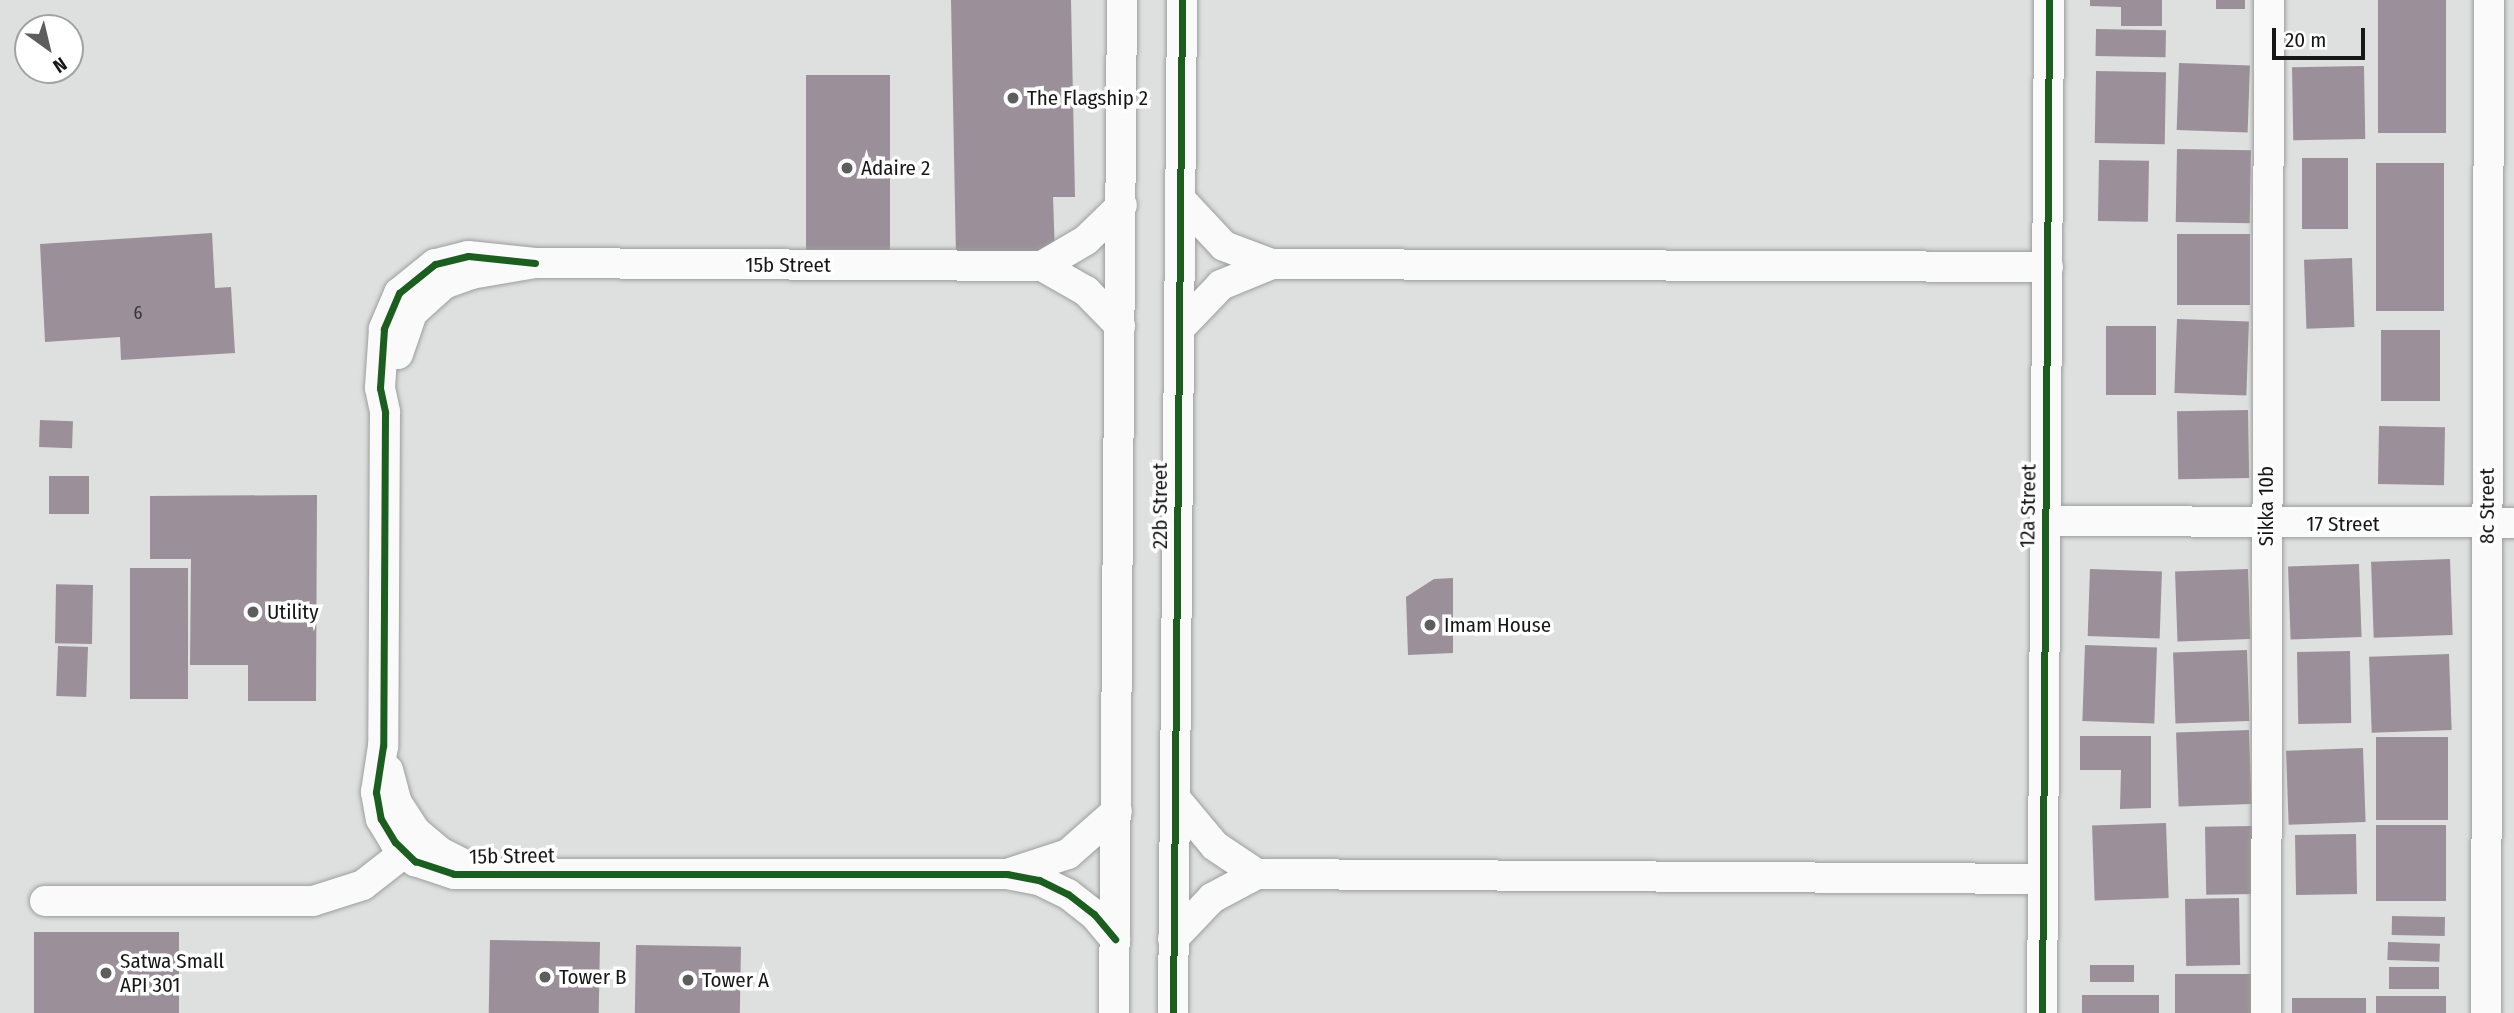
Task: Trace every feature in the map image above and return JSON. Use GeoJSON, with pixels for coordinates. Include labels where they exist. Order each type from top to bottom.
{"type":"FeatureCollection","features":[{"type":"Feature","properties":{"kind":"street","name":"22b Street"},"geometry":{"type":"LineString","coordinates":[[1114,1013],[1122,0]]}},
{"type":"Feature","properties":{"kind":"street","name":"22b Street"},"geometry":{"type":"LineString","coordinates":[[1173,1013],[1182,0]]}},
{"type":"Feature","properties":{"kind":"street","name":"12a Street"},"geometry":{"type":"LineString","coordinates":[[2042,1013],[2049,0]]}},
{"type":"Feature","properties":{"kind":"street","name":"Sikka 10b"},"geometry":{"type":"LineString","coordinates":[[2266,1013],[2269,0]]}},
{"type":"Feature","properties":{"kind":"street","name":"8c Street"},"geometry":{"type":"LineString","coordinates":[[2486,1013],[2501,523],[2489,0]]}},
{"type":"Feature","properties":{"kind":"street"},"geometry":{"type":"LineString","coordinates":[[1180,199],[1224,246],[1272,264],[2048,267]]}},
{"type":"Feature","properties":{"kind":"street"},"geometry":{"type":"LineString","coordinates":[[1042,266],[1086,240],[1122,205]]}},
{"type":"Feature","properties":{"kind":"street","name":"15b Street"},"geometry":{"type":"LineString","coordinates":[[1115,939],[1094,914],[1068,894],[1038,880],[1007,874],[440,872],[404,853],[387,831],[377,805],[383,746],[385,412],[380,388],[384,329],[410,282],[452,258],[497,256],[535,263],[1042,266],[1086,291],[1120,326]]}},
{"type":"Feature","properties":{"kind":"street"},"geometry":{"type":"LineString","coordinates":[[1179,329],[1221,285],[1272,264]]}},
{"type":"Feature","properties":{"kind":"street","name":"17 Street"},"geometry":{"type":"LineString","coordinates":[[2046,521],[2501,523]]}},
{"type":"Feature","properties":{"kind":"street","name":"15b Street"},"geometry":{"type":"LineString","coordinates":[[383,746],[397,803],[415,831],[440,852],[480,872]]}},
{"type":"Feature","properties":{"kind":"street"},"geometry":{"type":"LineString","coordinates":[[1175,798],[1215,846],[1257,874]]}},
{"type":"Feature","properties":{"kind":"street","name":"15b Street"},"geometry":{"type":"LineString","coordinates":[[1007,874],[1068,854],[1116,811]]}},
{"type":"Feature","properties":{"kind":"street"},"geometry":{"type":"LineString","coordinates":[[45,901],[313,901],[363,885],[404,853]]}},
{"type":"Feature","properties":{"kind":"street"},"geometry":{"type":"LineString","coordinates":[[1173,939],[1212,898],[1257,874],[2042,879]]}},
{"type":"Feature","properties":{"kind":"building","name":"The Flagship 2"},"geometry":{"type":"Polygon","coordinates":[[[951,0],[1071,0],[1075,197],[1053,197],[1055,254],[956,257],[951,0]]]}},
{"type":"Feature","properties":{"kind":"building"},"geometry":{"type":"Polygon","coordinates":[[[2090,0],[2162,0],[2162,26],[2121,26],[2121,7],[2090,6],[2090,0]]]}},
{"type":"Feature","properties":{"kind":"building"},"geometry":{"type":"Polygon","coordinates":[[[2216,0],[2245,0],[2245,9],[2216,9],[2216,0]]]}},
{"type":"Feature","properties":{"kind":"building"},"geometry":{"type":"Polygon","coordinates":[[[2378,0],[2446,0],[2446,133],[2378,133],[2378,0]]]}},
{"type":"Feature","properties":{"kind":"building"},"geometry":{"type":"Polygon","coordinates":[[[2096,29],[2166,30],[2166,57],[2096,56],[2096,29]]]}},
{"type":"Feature","properties":{"kind":"building"},"geometry":{"type":"Polygon","coordinates":[[[2179,63],[2250,65],[2248,132],[2177,130],[2179,63]]]}},
{"type":"Feature","properties":{"kind":"building"},"geometry":{"type":"Polygon","coordinates":[[[2364,66],[2365,139],[2293,140],[2292,67],[2364,66]]]}},
{"type":"Feature","properties":{"kind":"building"},"geometry":{"type":"Polygon","coordinates":[[[2096,71],[2166,72],[2165,144],[2095,143],[2096,71]]]}},
{"type":"Feature","properties":{"kind":"building","name":"Adaire 2"},"geometry":{"type":"Polygon","coordinates":[[[806,75],[890,75],[890,260],[806,260],[806,75]]]}},
{"type":"Feature","properties":{"kind":"building"},"geometry":{"type":"Polygon","coordinates":[[[2177,149],[2251,150],[2250,223],[2176,222],[2177,149]]]}},
{"type":"Feature","properties":{"kind":"building"},"geometry":{"type":"Polygon","coordinates":[[[2302,158],[2348,158],[2348,229],[2302,229],[2302,158]]]}},
{"type":"Feature","properties":{"kind":"building"},"geometry":{"type":"Polygon","coordinates":[[[2099,160],[2149,161],[2148,222],[2098,221],[2099,160]]]}},
{"type":"Feature","properties":{"kind":"building"},"geometry":{"type":"Polygon","coordinates":[[[2376,163],[2444,163],[2444,311],[2376,311],[2376,163]]]}},
{"type":"Feature","properties":{"kind":"building"},"geometry":{"type":"Polygon","coordinates":[[[212,233],[215,288],[231,287],[235,353],[121,360],[120,337],[45,342],[40,244],[212,233]]]}},
{"type":"Feature","properties":{"kind":"building"},"geometry":{"type":"Polygon","coordinates":[[[2177,234],[2250,234],[2250,305],[2177,305],[2177,234]]]}},
{"type":"Feature","properties":{"kind":"building"},"geometry":{"type":"Polygon","coordinates":[[[2352,258],[2354,327],[2306,329],[2304,260],[2352,258]]]}},
{"type":"Feature","properties":{"kind":"building"},"geometry":{"type":"Polygon","coordinates":[[[2177,319],[2249,322],[2246,395],[2174,393],[2177,319]]]}},
{"type":"Feature","properties":{"kind":"building"},"geometry":{"type":"Polygon","coordinates":[[[2106,326],[2156,326],[2156,395],[2106,395],[2106,326]]]}},
{"type":"Feature","properties":{"kind":"building"},"geometry":{"type":"Polygon","coordinates":[[[2381,330],[2440,330],[2440,401],[2381,401],[2381,330]]]}},
{"type":"Feature","properties":{"kind":"building"},"geometry":{"type":"Polygon","coordinates":[[[2248,410],[2249,478],[2178,479],[2177,411],[2248,410]]]}},
{"type":"Feature","properties":{"kind":"building"},"geometry":{"type":"Polygon","coordinates":[[[40,420],[73,421],[72,448],[39,447],[40,420]]]}},
{"type":"Feature","properties":{"kind":"building"},"geometry":{"type":"Polygon","coordinates":[[[2379,426],[2445,427],[2444,485],[2378,484],[2379,426]]]}},
{"type":"Feature","properties":{"kind":"building"},"geometry":{"type":"Polygon","coordinates":[[[49,476],[89,476],[89,514],[49,514],[49,476]]]}},
{"type":"Feature","properties":{"kind":"building","name":"Utility"},"geometry":{"type":"Polygon","coordinates":[[[317,495],[316,701],[248,701],[248,665],[190,665],[191,559],[150,559],[150,496],[317,495]]]}},
{"type":"Feature","properties":{"kind":"building"},"geometry":{"type":"Polygon","coordinates":[[[2450,559],[2453,635],[2374,638],[2371,562],[2450,559]]]}},
{"type":"Feature","properties":{"kind":"building"},"geometry":{"type":"Polygon","coordinates":[[[2359,564],[2362,637],[2291,639],[2288,566],[2359,564]]]}},
{"type":"Feature","properties":{"kind":"building"},"geometry":{"type":"Polygon","coordinates":[[[130,568],[188,568],[188,699],[130,699],[130,568]]]}},
{"type":"Feature","properties":{"kind":"building"},"geometry":{"type":"Polygon","coordinates":[[[2090,569],[2162,572],[2160,638],[2088,636],[2090,569]]]}},
{"type":"Feature","properties":{"kind":"building"},"geometry":{"type":"Polygon","coordinates":[[[2248,569],[2250,639],[2177,642],[2175,572],[2248,569]]]}},
{"type":"Feature","properties":{"kind":"building","name":"Imam House"},"geometry":{"type":"Polygon","coordinates":[[[1453,578],[1453,653],[1408,655],[1406,597],[1434,579],[1453,578]]]}},
{"type":"Feature","properties":{"kind":"building"},"geometry":{"type":"Polygon","coordinates":[[[56,584],[93,585],[92,644],[55,643],[56,584]]]}},
{"type":"Feature","properties":{"kind":"building"},"geometry":{"type":"Polygon","coordinates":[[[2085,645],[2157,648],[2154,723],[2082,721],[2085,645]]]}},
{"type":"Feature","properties":{"kind":"building"},"geometry":{"type":"Polygon","coordinates":[[[58,646],[88,647],[86,697],[56,696],[58,646]]]}},
{"type":"Feature","properties":{"kind":"building"},"geometry":{"type":"Polygon","coordinates":[[[2247,650],[2249,721],[2176,724],[2173,653],[2247,650]]]}},
{"type":"Feature","properties":{"kind":"building"},"geometry":{"type":"Polygon","coordinates":[[[2350,651],[2351,723],[2298,724],[2297,652],[2350,651]]]}},
{"type":"Feature","properties":{"kind":"building"},"geometry":{"type":"Polygon","coordinates":[[[2449,654],[2452,730],[2372,733],[2369,657],[2449,654]]]}},
{"type":"Feature","properties":{"kind":"building"},"geometry":{"type":"Polygon","coordinates":[[[2249,730],[2252,804],[2179,807],[2176,733],[2249,730]]]}},
{"type":"Feature","properties":{"kind":"building"},"geometry":{"type":"Polygon","coordinates":[[[2080,736],[2151,736],[2151,808],[2120,809],[2121,770],[2080,770],[2080,736]]]}},
{"type":"Feature","properties":{"kind":"building"},"geometry":{"type":"Polygon","coordinates":[[[2376,737],[2448,737],[2448,820],[2376,820],[2376,737]]]}},
{"type":"Feature","properties":{"kind":"building"},"geometry":{"type":"Polygon","coordinates":[[[2363,748],[2366,822],[2289,825],[2286,751],[2363,748]]]}},
{"type":"Feature","properties":{"kind":"building"},"geometry":{"type":"Polygon","coordinates":[[[2166,823],[2169,898],[2095,901],[2092,826],[2166,823]]]}},
{"type":"Feature","properties":{"kind":"building"},"geometry":{"type":"Polygon","coordinates":[[[2376,825],[2446,825],[2446,901],[2376,901],[2376,825]]]}},
{"type":"Feature","properties":{"kind":"building"},"geometry":{"type":"Polygon","coordinates":[[[2252,826],[2253,894],[2206,895],[2205,827],[2252,826]]]}},
{"type":"Feature","properties":{"kind":"building"},"geometry":{"type":"Polygon","coordinates":[[[2356,834],[2357,894],[2296,895],[2295,835],[2356,834]]]}},
{"type":"Feature","properties":{"kind":"building"},"geometry":{"type":"Polygon","coordinates":[[[2239,898],[2240,965],[2186,966],[2185,899],[2239,898]]]}},
{"type":"Feature","properties":{"kind":"building"},"geometry":{"type":"Polygon","coordinates":[[[2392,916],[2445,917],[2445,936],[2392,935],[2392,916]]]}},
{"type":"Feature","properties":{"kind":"building","name":"Satwa Small API 301"},"geometry":{"type":"Polygon","coordinates":[[[34,932],[179,932],[179,1013],[34,1013],[34,932]]]}},
{"type":"Feature","properties":{"kind":"building","name":"Tower B"},"geometry":{"type":"Polygon","coordinates":[[[490,940],[600,942],[599,1013],[489,1013],[490,940]]]}},
{"type":"Feature","properties":{"kind":"building"},"geometry":{"type":"Polygon","coordinates":[[[2388,942],[2440,944],[2439,962],[2387,960],[2388,942]]]}},
{"type":"Feature","properties":{"kind":"building","name":"Tower A"},"geometry":{"type":"Polygon","coordinates":[[[636,945],[741,947],[740,1013],[635,1013],[636,945]]]}},
{"type":"Feature","properties":{"kind":"building"},"geometry":{"type":"Polygon","coordinates":[[[2090,965],[2134,965],[2134,982],[2090,982],[2090,965]]]}},
{"type":"Feature","properties":{"kind":"building"},"geometry":{"type":"Polygon","coordinates":[[[2389,967],[2439,967],[2439,989],[2389,989],[2389,967]]]}},
{"type":"Feature","properties":{"kind":"building"},"geometry":{"type":"Polygon","coordinates":[[[2175,974],[2252,974],[2252,1013],[2175,1013],[2175,974]]]}},
{"type":"Feature","properties":{"kind":"building"},"geometry":{"type":"Polygon","coordinates":[[[2082,995],[2159,995],[2159,1013],[2082,1013],[2082,995]]]}},
{"type":"Feature","properties":{"kind":"building"},"geometry":{"type":"Polygon","coordinates":[[[2376,996],[2446,996],[2446,1013],[2376,1013],[2376,996]]]}},
{"type":"Feature","properties":{"kind":"building"},"geometry":{"type":"Polygon","coordinates":[[[2292,998],[2366,998],[2366,1013],[2292,1013],[2292,998]]]}},
{"type":"Feature","properties":{"kind":"cycle path"},"geometry":{"type":"LineString","coordinates":[[1173,1013],[1182,0]]}},
{"type":"Feature","properties":{"kind":"cycle path"},"geometry":{"type":"LineString","coordinates":[[2042,1013],[2049,0]]}},
{"type":"Feature","properties":{"kind":"cycle path"},"geometry":{"type":"LineString","coordinates":[[535,263],[468,256],[435,264],[399,293],[384,329],[380,388],[385,412],[383,746],[376,792],[381,819],[395,842],[415,861],[454,874],[1007,874],[1039,880],[1068,894],[1094,914],[1115,939]]}},
{"type":"Feature","properties":{"kind":"place","name":"The Flagship 2"},"geometry":{"type":"Point","coordinates":[1013,98]}},
{"type":"Feature","properties":{"kind":"place","name":"Adaire 2"},"geometry":{"type":"Point","coordinates":[847,168]}},
{"type":"Feature","properties":{"kind":"place","name":"Utility"},"geometry":{"type":"Point","coordinates":[253,612]}},
{"type":"Feature","properties":{"kind":"place","name":"Imam House"},"geometry":{"type":"Point","coordinates":[1430,625]}},
{"type":"Feature","properties":{"kind":"place","name":"Satwa Small API 301"},"geometry":{"type":"Point","coordinates":[106,973]}},
{"type":"Feature","properties":{"kind":"place","name":"Tower B"},"geometry":{"type":"Point","coordinates":[545,977]}},
{"type":"Feature","properties":{"kind":"place","name":"Tower A"},"geometry":{"type":"Point","coordinates":[688,980]}}]}
